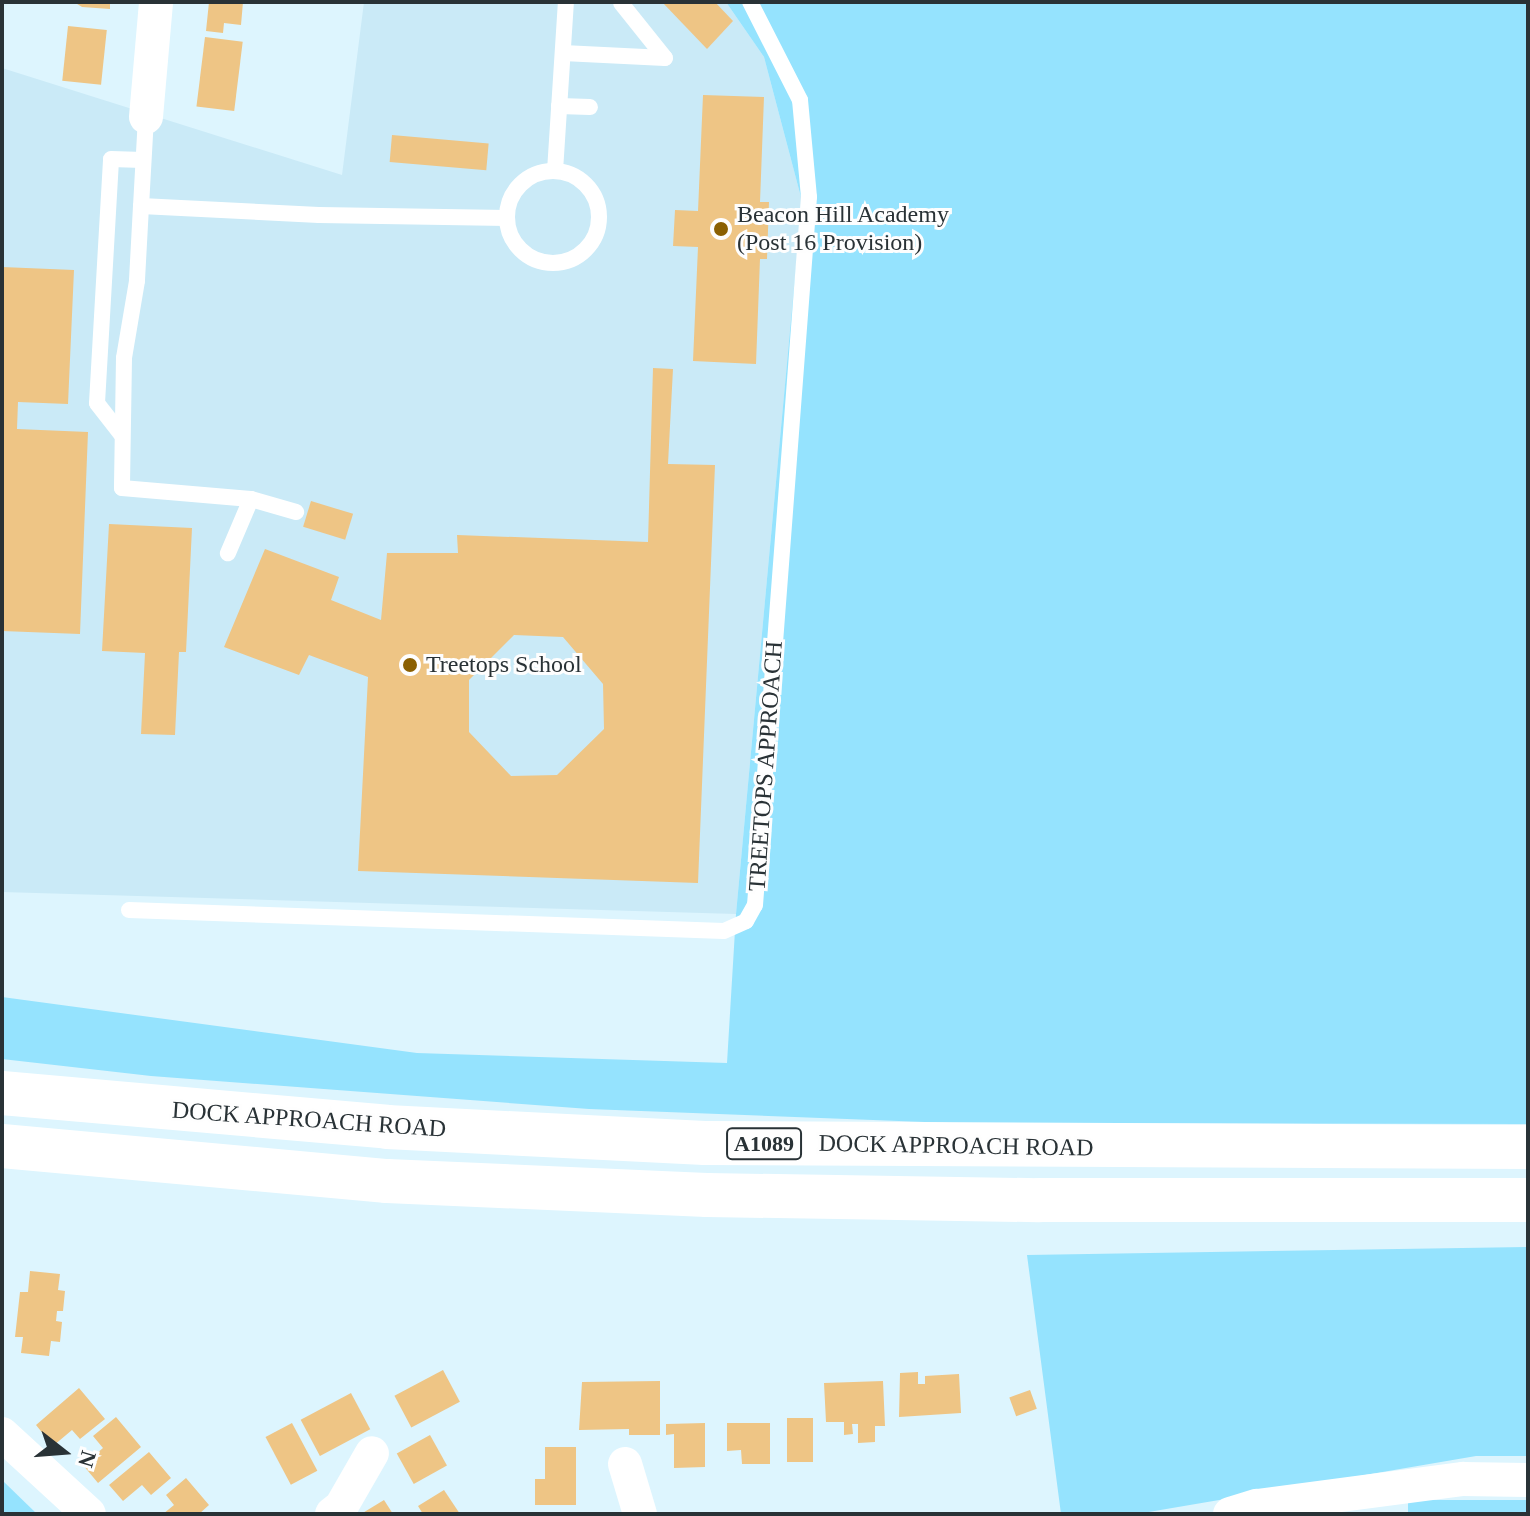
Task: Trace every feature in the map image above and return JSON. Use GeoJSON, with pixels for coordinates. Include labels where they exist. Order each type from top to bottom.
{"type":"FeatureCollection","features":[{"type":"Feature","properties":{"kind":"highway","name":"DOCK APPROACH ROAD"},"geometry":{"type":"LineString","coordinates":[[2,1093],[387,1127],[705,1143],[1528,1147]]}},
{"type":"Feature","properties":{"kind":"highway","name":"A1089"},"geometry":{"type":"LineString","coordinates":[[2,1146],[387,1181],[707,1195],[1039,1200],[1528,1200]]}},
{"type":"Feature","properties":{"kind":"street"},"geometry":{"type":"LineString","coordinates":[[146,117],[156,2]]}},
{"type":"Feature","properties":{"kind":"street"},"geometry":{"type":"LineString","coordinates":[[2,1434],[89,1514]]}},
{"type":"Feature","properties":{"kind":"street"},"geometry":{"type":"LineString","coordinates":[[332,1514],[341,1507],[372,1453]]}},
{"type":"Feature","properties":{"kind":"street"},"geometry":{"type":"LineString","coordinates":[[625,1464],[640,1514]]}},
{"type":"Feature","properties":{"kind":"street"},"geometry":{"type":"LineString","coordinates":[[1230,1514],[1257,1506],[1463,1479],[1528,1480]]}},
{"type":"Feature","properties":{"kind":"lane"},"geometry":{"type":"LineString","coordinates":[[555,171],[566,2]]}},
{"type":"Feature","properties":{"kind":"lane","name":"TREETOPS APPROACH"},"geometry":{"type":"LineString","coordinates":[[129,910],[724,931],[746,921],[755,905],[809,197],[800,100],[750,2]]}},
{"type":"Feature","properties":{"kind":"lane"},"geometry":{"type":"LineString","coordinates":[[563,53],[665,58],[621,3]]}},
{"type":"Feature","properties":{"kind":"lane"},"geometry":{"type":"LineString","coordinates":[[559,106],[590,107]]}},
{"type":"Feature","properties":{"kind":"lane"},"geometry":{"type":"LineString","coordinates":[[146,117],[137,281],[124,358],[122,488],[251,499],[296,512]]}},
{"type":"Feature","properties":{"kind":"lane"},"geometry":{"type":"LineString","coordinates":[[121,434],[97,403],[111,159],[143,160]]}},
{"type":"Feature","properties":{"kind":"lane"},"geometry":{"type":"LineString","coordinates":[[555,171],[569,174],[592,193],[598,222],[589,254],[545,267],[517,246],[507,218],[516,189],[540,172],[555,171]]}},
{"type":"Feature","properties":{"kind":"lane"},"geometry":{"type":"LineString","coordinates":[[141,206],[348,216],[507,218]]}},
{"type":"Feature","properties":{"kind":"lane"},"geometry":{"type":"LineString","coordinates":[[228,553],[251,499]]}},
{"type":"Feature","properties":{"kind":"shaded area"},"geometry":{"type":"Polygon","coordinates":[[[364,2],[726,2],[764,57],[802,201],[736,914],[2,892],[2,68],[342,175],[364,2]]]}},
{"type":"Feature","properties":{"kind":"shaded area"},"geometry":{"type":"Polygon","coordinates":[[[726,2],[1528,2],[1528,1124],[951,1123],[589,1109],[151,1076],[2,1059],[2,997],[417,1053],[727,1063],[736,914],[802,201],[764,57],[726,2]]]}},
{"type":"Feature","properties":{"kind":"shaded area"},"geometry":{"type":"Polygon","coordinates":[[[1528,1247],[1528,1456],[1476,1456],[1137,1514],[1061,1514],[1027,1255],[1528,1247]]]}},
{"type":"Feature","properties":{"kind":"shaded area"},"geometry":{"type":"Polygon","coordinates":[[[2,1480],[37,1514],[2,1514],[2,1480]]]}},
{"type":"Feature","properties":{"kind":"shaded area"},"geometry":{"type":"Polygon","coordinates":[[[1408,1500],[1528,1500],[1528,1514],[1408,1514],[1408,1500]]]}},
{"type":"Feature","properties":{"kind":"building"},"geometry":{"type":"Polygon","coordinates":[[[74,2],[110,2],[110,9],[82,7],[74,2]]]}},
{"type":"Feature","properties":{"kind":"building"},"geometry":{"type":"Polygon","coordinates":[[[209,2],[243,2],[241,25],[224,23],[223,33],[206,31],[209,2]]]}},
{"type":"Feature","properties":{"kind":"building"},"geometry":{"type":"Polygon","coordinates":[[[662,2],[715,2],[733,21],[707,49],[662,2]]]}},
{"type":"Feature","properties":{"kind":"building"},"geometry":{"type":"Polygon","coordinates":[[[68,26],[107,30],[101,85],[62,81],[68,26]]]}},
{"type":"Feature","properties":{"kind":"building"},"geometry":{"type":"Polygon","coordinates":[[[205,37],[243,42],[234,111],[196,106],[205,37]]]}},
{"type":"Feature","properties":{"kind":"building","name":"Beacon Hill Academy (Post 16 Provision)"},"geometry":{"type":"Polygon","coordinates":[[[703,95],[764,97],[760,202],[769,202],[767,259],[760,259],[756,364],[693,361],[698,247],[673,246],[675,210],[698,211],[703,95]]]}},
{"type":"Feature","properties":{"kind":"building"},"geometry":{"type":"Polygon","coordinates":[[[392,135],[489,143],[486,170],[390,162],[392,135]]]}},
{"type":"Feature","properties":{"kind":"building"},"geometry":{"type":"Polygon","coordinates":[[[2,267],[74,270],[68,404],[18,402],[17,429],[88,432],[80,634],[2,631],[2,267]]]}},
{"type":"Feature","properties":{"kind":"building","name":"Treetops School"},"geometry":{"type":"Polygon","coordinates":[[[653,368],[673,369],[668,464],[715,465],[698,883],[358,871],[368,677],[309,655],[299,675],[224,647],[265,549],[339,577],[331,600],[381,620],[387,553],[458,553],[457,535],[648,542],[653,368]],[[514,635],[469,680],[469,732],[511,776],[557,775],[604,729],[603,684],[563,637],[514,635]]]}},
{"type":"Feature","properties":{"kind":"building"},"geometry":{"type":"Polygon","coordinates":[[[311,501],[353,514],[345,540],[303,527],[311,501]]]}},
{"type":"Feature","properties":{"kind":"building"},"geometry":{"type":"Polygon","coordinates":[[[109,524],[192,528],[186,652],[179,652],[175,735],[141,734],[145,653],[102,651],[109,524]]]}},
{"type":"Feature","properties":{"kind":"building"},"geometry":{"type":"Polygon","coordinates":[[[30,1271],[60,1274],[58,1290],[65,1291],[63,1311],[57,1311],[56,1321],[62,1322],[60,1342],[51,1341],[49,1356],[21,1353],[23,1337],[15,1337],[20,1292],[28,1292],[30,1271]]]}},
{"type":"Feature","properties":{"kind":"building"},"geometry":{"type":"Polygon","coordinates":[[[443,1370],[460,1402],[411,1428],[394,1396],[443,1370]]]}},
{"type":"Feature","properties":{"kind":"building"},"geometry":{"type":"Polygon","coordinates":[[[918,1372],[918,1384],[925,1384],[925,1376],[959,1374],[961,1413],[899,1417],[900,1373],[918,1372]]]}},
{"type":"Feature","properties":{"kind":"building"},"geometry":{"type":"Polygon","coordinates":[[[660,1381],[660,1435],[629,1435],[629,1429],[579,1430],[582,1382],[660,1381]]]}},
{"type":"Feature","properties":{"kind":"building"},"geometry":{"type":"Polygon","coordinates":[[[883,1381],[885,1426],[875,1426],[875,1442],[858,1443],[858,1424],[852,1424],[853,1434],[844,1435],[844,1422],[826,1422],[824,1383],[883,1381]]]}},
{"type":"Feature","properties":{"kind":"building"},"geometry":{"type":"Polygon","coordinates":[[[79,1388],[105,1419],[80,1439],[72,1430],[53,1446],[36,1425],[79,1388]]]}},
{"type":"Feature","properties":{"kind":"building"},"geometry":{"type":"Polygon","coordinates":[[[1030,1390],[1037,1409],[1016,1416],[1009,1398],[1030,1390]]]}},
{"type":"Feature","properties":{"kind":"building"},"geometry":{"type":"Polygon","coordinates":[[[351,1393],[370,1429],[320,1456],[301,1420],[351,1393]]]}},
{"type":"Feature","properties":{"kind":"building"},"geometry":{"type":"Polygon","coordinates":[[[116,1417],[141,1447],[98,1483],[83,1465],[103,1448],[93,1436],[116,1417]]]}},
{"type":"Feature","properties":{"kind":"building"},"geometry":{"type":"Polygon","coordinates":[[[787,1418],[813,1418],[813,1462],[787,1462],[787,1418]]]}},
{"type":"Feature","properties":{"kind":"building"},"geometry":{"type":"Polygon","coordinates":[[[292,1423],[317,1471],[291,1485],[266,1437],[292,1423]]]}},
{"type":"Feature","properties":{"kind":"building"},"geometry":{"type":"Polygon","coordinates":[[[705,1423],[705,1467],[674,1468],[674,1434],[666,1435],[666,1424],[705,1423]]]}},
{"type":"Feature","properties":{"kind":"building"},"geometry":{"type":"Polygon","coordinates":[[[727,1423],[770,1423],[770,1464],[742,1464],[741,1450],[727,1451],[727,1423]]]}},
{"type":"Feature","properties":{"kind":"building"},"geometry":{"type":"Polygon","coordinates":[[[430,1435],[447,1466],[414,1484],[397,1453],[430,1435]]]}},
{"type":"Feature","properties":{"kind":"building"},"geometry":{"type":"Polygon","coordinates":[[[545,1447],[576,1447],[576,1505],[535,1505],[535,1479],[545,1479],[545,1447]]]}},
{"type":"Feature","properties":{"kind":"building"},"geometry":{"type":"Polygon","coordinates":[[[149,1452],[171,1478],[151,1495],[142,1485],[123,1501],[109,1485],[149,1452]]]}},
{"type":"Feature","properties":{"kind":"building"},"geometry":{"type":"Polygon","coordinates":[[[186,1478],[209,1505],[199,1514],[163,1514],[174,1505],[166,1495],[186,1478]]]}},
{"type":"Feature","properties":{"kind":"building"},"geometry":{"type":"Polygon","coordinates":[[[444,1490],[460,1514],[423,1514],[418,1506],[444,1490]]]}},
{"type":"Feature","properties":{"kind":"building"},"geometry":{"type":"Polygon","coordinates":[[[384,1500],[393,1514],[361,1514],[384,1500]]]}},
{"type":"Feature","properties":{"kind":"place","name":"Beacon Hill Academy (Post 16 Provision)"},"geometry":{"type":"Point","coordinates":[721,229]}},
{"type":"Feature","properties":{"kind":"place","name":"Treetops School"},"geometry":{"type":"Point","coordinates":[410,665]}}]}
